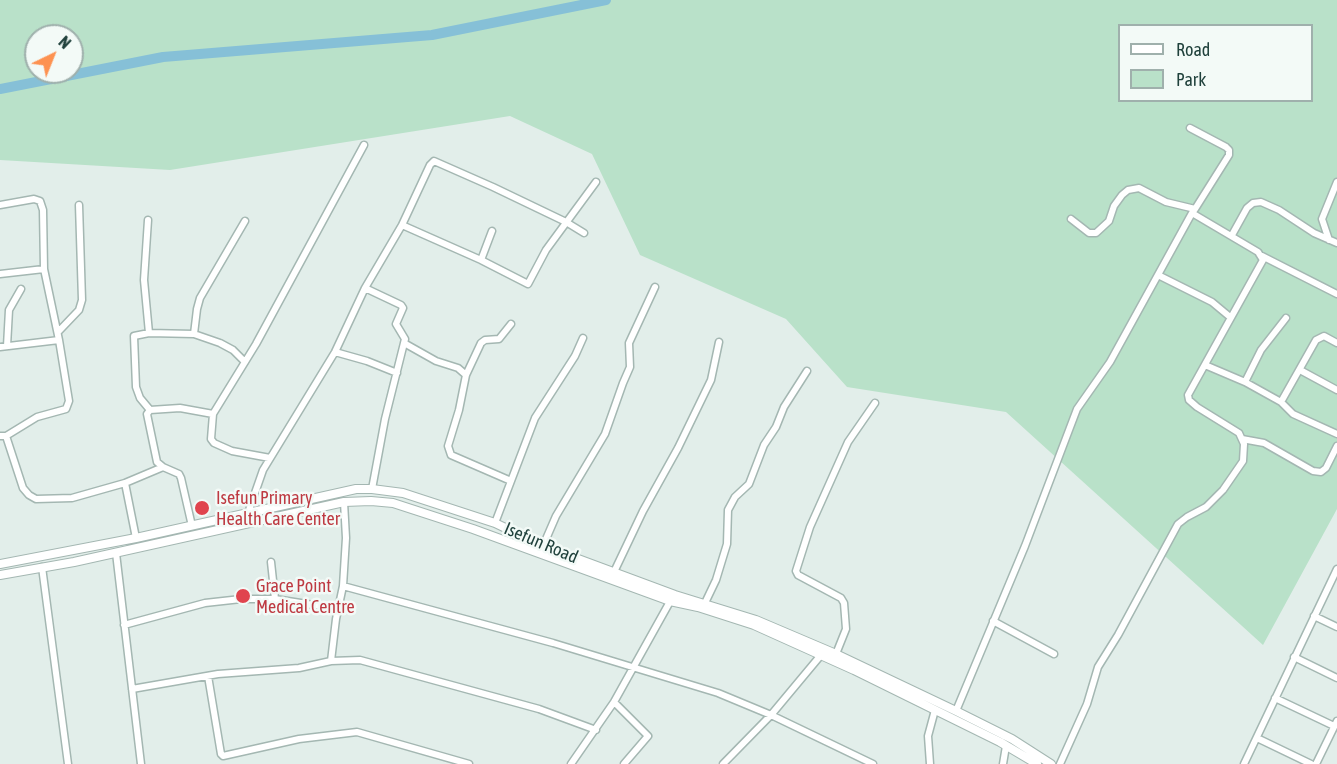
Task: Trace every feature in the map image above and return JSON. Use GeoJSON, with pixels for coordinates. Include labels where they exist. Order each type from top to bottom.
{"type":"FeatureCollection","features":[{"type":"Feature","properties":{"kind":"street"},"geometry":{"type":"LineString","coordinates":[[956,711],[1025,546],[1077,409],[1110,362],[1193,211],[1229,155],[1226,147],[1190,128]]}},
{"type":"Feature","properties":{"kind":"street"},"geometry":{"type":"LineString","coordinates":[[270,458],[259,458],[232,451],[214,443],[211,439],[213,414],[278,305],[364,145]]}},
{"type":"Feature","properties":{"kind":"street"},"geometry":{"type":"LineString","coordinates":[[248,513],[270,458],[335,352],[365,288],[402,225],[434,161],[566,222],[584,233]]}},
{"type":"Feature","properties":{"kind":"street"},"geometry":{"type":"LineString","coordinates":[[402,225],[481,260],[528,284],[546,250],[596,182]]}},
{"type":"Feature","properties":{"kind":"street"},"geometry":{"type":"LineString","coordinates":[[1329,240],[1322,219],[1337,182]]}},
{"type":"Feature","properties":{"kind":"street"},"geometry":{"type":"LineString","coordinates":[[1071,219],[1089,233],[1096,233],[1109,221],[1114,206],[1122,195],[1134,188],[1139,188],[1166,202],[1193,211],[1262,256],[1337,294]]}},
{"type":"Feature","properties":{"kind":"street"},"geometry":{"type":"LineString","coordinates":[[0,206],[34,199],[40,201],[43,210],[44,269],[58,332],[69,401],[66,409],[37,417],[3,436],[23,488],[36,499],[72,498],[125,483],[162,467]]}},
{"type":"Feature","properties":{"kind":"street"},"geometry":{"type":"LineString","coordinates":[[1232,235],[1247,208],[1253,203],[1260,202],[1279,210],[1337,243]]}},
{"type":"Feature","properties":{"kind":"street"},"geometry":{"type":"LineString","coordinates":[[58,332],[79,310],[82,300],[79,205]]}},
{"type":"Feature","properties":{"kind":"street"},"geometry":{"type":"LineString","coordinates":[[148,220],[144,280],[149,333]]}},
{"type":"Feature","properties":{"kind":"street"},"geometry":{"type":"LineString","coordinates":[[194,334],[196,309],[200,298],[245,221]]}},
{"type":"Feature","properties":{"kind":"street"},"geometry":{"type":"LineString","coordinates":[[481,260],[492,231]]}},
{"type":"Feature","properties":{"kind":"street"},"geometry":{"type":"LineString","coordinates":[[1060,764],[1087,704],[1098,667],[1119,635],[1178,524],[1206,507],[1232,479],[1243,460],[1242,439],[1234,428],[1197,407],[1188,395],[1230,317],[1239,306],[1262,265],[1262,256]]}},
{"type":"Feature","properties":{"kind":"street"},"geometry":{"type":"LineString","coordinates":[[0,274],[44,269]]}},
{"type":"Feature","properties":{"kind":"street"},"geometry":{"type":"LineString","coordinates":[[1158,275],[1212,302],[1230,317]]}},
{"type":"Feature","properties":{"kind":"street"},"geometry":{"type":"LineString","coordinates":[[543,546],[556,516],[605,434],[630,367],[629,343],[655,287]]}},
{"type":"Feature","properties":{"kind":"street"},"geometry":{"type":"LineString","coordinates":[[365,288],[401,305],[403,308],[396,324],[405,339],[372,489]]}},
{"type":"Feature","properties":{"kind":"street"},"geometry":{"type":"LineString","coordinates":[[21,290],[9,310],[4,346],[59,340]]}},
{"type":"Feature","properties":{"kind":"street"},"geometry":{"type":"LineString","coordinates":[[1245,382],[1261,350],[1286,318]]}},
{"type":"Feature","properties":{"kind":"street"},"geometry":{"type":"LineString","coordinates":[[511,324],[499,339],[485,339],[481,343],[466,375],[459,410],[447,446],[449,453],[511,480]]}},
{"type":"Feature","properties":{"kind":"street"},"geometry":{"type":"LineString","coordinates":[[150,410],[140,398],[136,387],[134,336],[149,333],[194,334],[233,350],[245,362]]}},
{"type":"Feature","properties":{"kind":"street"},"geometry":{"type":"LineString","coordinates":[[1281,402],[1313,344],[1324,336],[1337,343]]}},
{"type":"Feature","properties":{"kind":"street"},"geometry":{"type":"LineString","coordinates":[[495,523],[536,418],[576,356],[583,338]]}},
{"type":"Feature","properties":{"kind":"street"},"geometry":{"type":"LineString","coordinates":[[614,572],[711,380],[720,342]]}},
{"type":"Feature","properties":{"kind":"street"},"geometry":{"type":"LineString","coordinates":[[404,343],[436,361],[458,368],[466,375]]}},
{"type":"Feature","properties":{"kind":"street"},"geometry":{"type":"LineString","coordinates":[[335,352],[397,373]]}},
{"type":"Feature","properties":{"kind":"street"},"geometry":{"type":"LineString","coordinates":[[1205,365],[1245,382],[1281,402],[1293,414],[1337,434]]}},
{"type":"Feature","properties":{"kind":"street"},"geometry":{"type":"LineString","coordinates":[[1300,370],[1337,390]]}},
{"type":"Feature","properties":{"kind":"street"},"geometry":{"type":"LineString","coordinates":[[705,603],[716,580],[726,544],[728,510],[735,497],[749,484],[784,407],[807,371]]}},
{"type":"Feature","properties":{"kind":"street"},"geometry":{"type":"LineString","coordinates":[[837,654],[846,629],[844,603],[841,598],[798,575],[796,571],[810,527],[848,442],[875,404]]}},
{"type":"Feature","properties":{"kind":"street"},"geometry":{"type":"LineString","coordinates":[[150,410],[180,408],[213,414]]}},
{"type":"Feature","properties":{"kind":"street"},"geometry":{"type":"LineString","coordinates":[[150,410],[147,414],[156,458],[162,467],[174,471],[181,478],[192,526]]}},
{"type":"Feature","properties":{"kind":"street"},"geometry":{"type":"LineString","coordinates":[[1242,439],[1264,443],[1313,471],[1321,472],[1326,468],[1337,446]]}},
{"type":"Feature","properties":{"kind":"street"},"geometry":{"type":"LineString","coordinates":[[259,458],[264,470]]}},
{"type":"Feature","properties":{"kind":"street"},"geometry":{"type":"LineString","coordinates":[[125,483],[136,538]]}},
{"type":"Feature","properties":{"kind":"street","name":"Isefun Road"},"geometry":{"type":"LineString","coordinates":[[0,564],[136,538],[356,489],[403,493],[495,523],[543,546],[614,572],[672,598],[705,603],[756,620],[837,654],[956,711],[1012,740],[1051,764]]}},
{"type":"Feature","properties":{"kind":"street"},"geometry":{"type":"LineString","coordinates":[[331,662],[343,585],[346,538],[344,502]]}},
{"type":"Feature","properties":{"kind":"street","name":"Isefun Road"},"geometry":{"type":"LineString","coordinates":[[0,575],[116,553],[344,502],[393,503],[754,625],[935,710],[1037,764]]}},
{"type":"Feature","properties":{"kind":"street"},"geometry":{"type":"LineString","coordinates":[[116,553],[141,764]]}},
{"type":"Feature","properties":{"kind":"street"},"geometry":{"type":"LineString","coordinates":[[271,562],[274,600]]}},
{"type":"Feature","properties":{"kind":"street"},"geometry":{"type":"LineString","coordinates":[[42,567],[68,764]]}},
{"type":"Feature","properties":{"kind":"street"},"geometry":{"type":"LineString","coordinates":[[1244,764],[1337,569]]}},
{"type":"Feature","properties":{"kind":"street"},"geometry":{"type":"LineString","coordinates":[[343,585],[718,693],[771,715],[873,764]]}},
{"type":"Feature","properties":{"kind":"street"},"geometry":{"type":"LineString","coordinates":[[571,764],[614,702],[672,598]]}},
{"type":"Feature","properties":{"kind":"street"},"geometry":{"type":"LineString","coordinates":[[124,624],[205,603],[241,599],[274,600],[339,609]]}},
{"type":"Feature","properties":{"kind":"street"},"geometry":{"type":"LineString","coordinates":[[1314,616],[1337,627]]}},
{"type":"Feature","properties":{"kind":"street"},"geometry":{"type":"LineString","coordinates":[[993,621],[1054,654]]}},
{"type":"Feature","properties":{"kind":"street"},"geometry":{"type":"LineString","coordinates":[[723,764],[771,715],[821,655]]}},
{"type":"Feature","properties":{"kind":"street"},"geometry":{"type":"LineString","coordinates":[[1294,657],[1337,678]]}},
{"type":"Feature","properties":{"kind":"street"},"geometry":{"type":"LineString","coordinates":[[132,689],[208,676],[360,660],[539,708],[596,730]]}},
{"type":"Feature","properties":{"kind":"street"},"geometry":{"type":"LineString","coordinates":[[208,676],[223,756],[298,739],[357,732],[469,764]]}},
{"type":"Feature","properties":{"kind":"street"},"geometry":{"type":"LineString","coordinates":[[1275,698],[1336,723],[1316,764]]}},
{"type":"Feature","properties":{"kind":"street"},"geometry":{"type":"LineString","coordinates":[[614,702],[648,736],[624,764]]}},
{"type":"Feature","properties":{"kind":"street"},"geometry":{"type":"LineString","coordinates":[[930,764],[928,736],[935,710]]}},
{"type":"Feature","properties":{"kind":"street"},"geometry":{"type":"LineString","coordinates":[[1257,738],[1311,764]]}},
{"type":"Feature","properties":{"kind":"street"},"geometry":{"type":"LineString","coordinates":[[1003,764],[1006,746]]}},
{"type":"Feature","properties":{"kind":"green space"},"geometry":{"type":"Polygon","coordinates":[[[0,0],[1337,0],[1337,509],[1263,645],[1006,412],[847,387],[786,319],[640,255],[592,154],[510,116],[170,170],[0,160],[0,0]]]}},
{"type":"Feature","properties":{"kind":"waterway"},"geometry":{"type":"LineString","coordinates":[[0,89],[163,57],[432,35],[606,0]]}},
{"type":"Feature","properties":{"kind":"place","name":"Isefun Primary Health Care Center"},"geometry":{"type":"Point","coordinates":[202,508]}},
{"type":"Feature","properties":{"kind":"place","name":"Grace Point Medical Centre"},"geometry":{"type":"Point","coordinates":[243,596]}}]}
